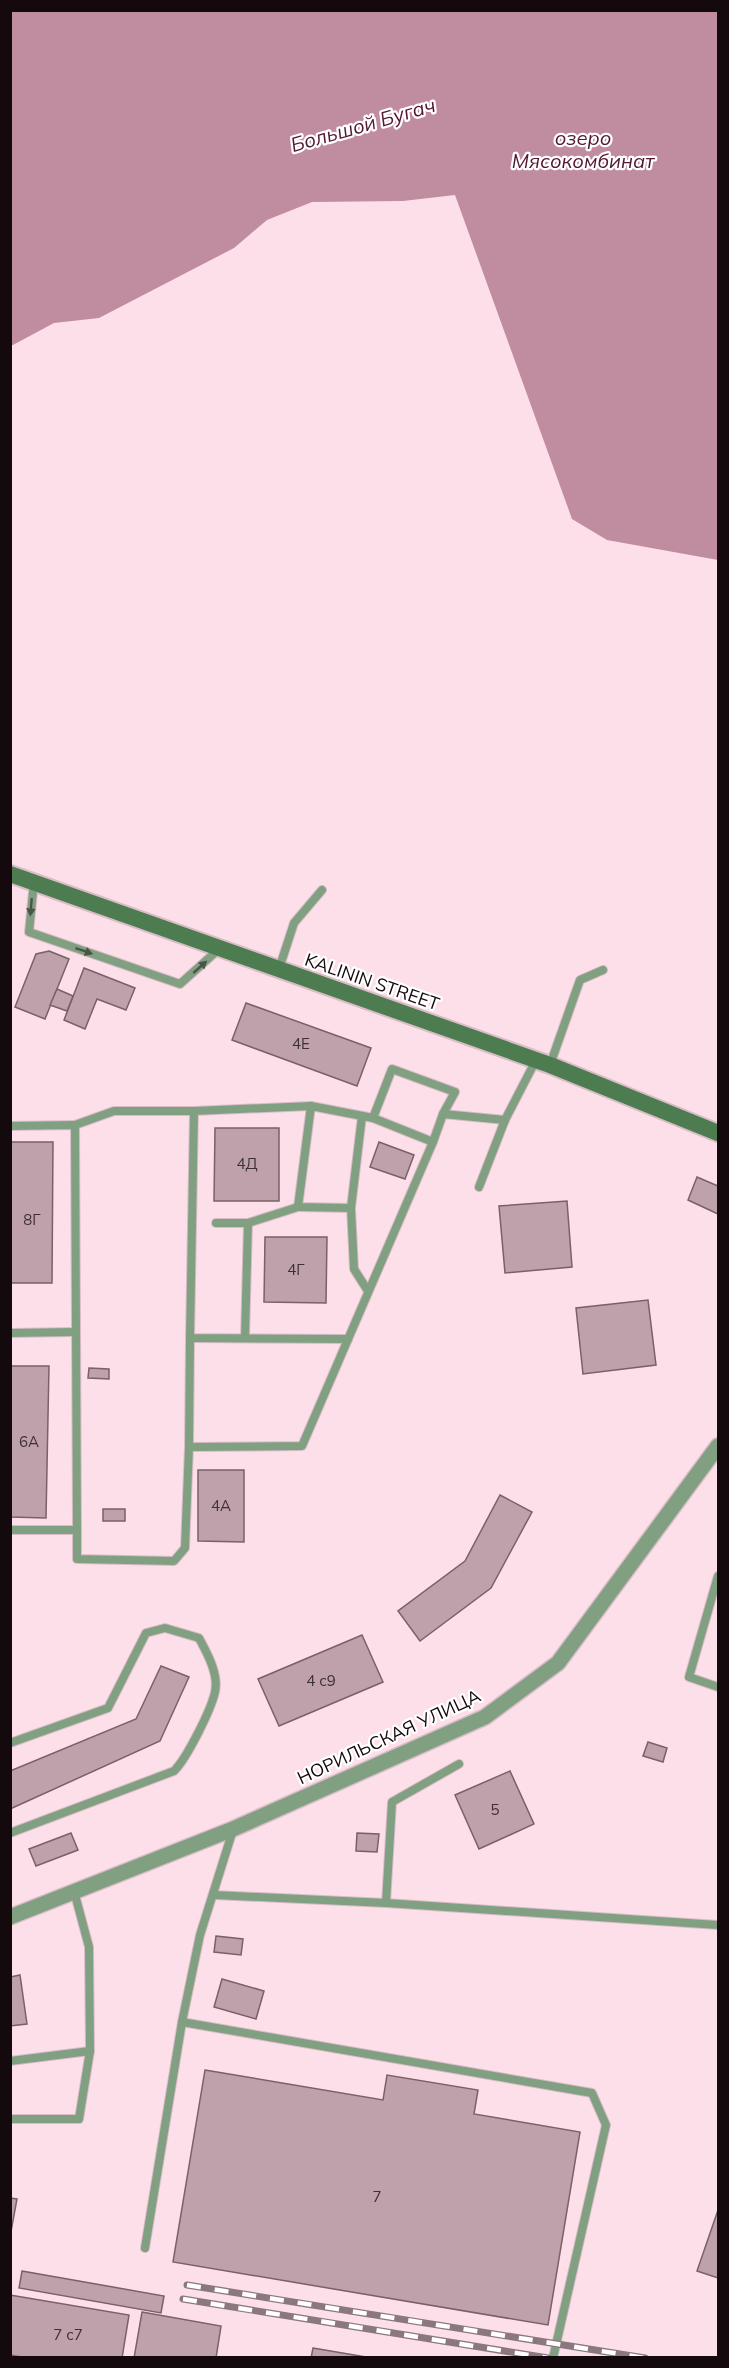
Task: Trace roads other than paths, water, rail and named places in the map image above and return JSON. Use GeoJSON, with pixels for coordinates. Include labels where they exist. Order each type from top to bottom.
{"type":"FeatureCollection","features":[{"type":"Feature","properties":{"kind":"main road","name":"KALININ STREET"},"geometry":{"type":"LineString","coordinates":[[10,874],[543,1062],[718,1133]]}},
{"type":"Feature","properties":{"kind":"street","name":"НОРИЛЬСКАЯ УЛИЦА"},"geometry":{"type":"LineString","coordinates":[[10,1917],[233,1828],[485,1717],[558,1663],[718,1446]]}},
{"type":"Feature","properties":{"kind":"lane"},"geometry":{"type":"LineString","coordinates":[[34,882],[29,932],[180,984],[219,949]]}},
{"type":"Feature","properties":{"kind":"lane"},"geometry":{"type":"LineString","coordinates":[[279,970],[294,923],[322,890]]}},
{"type":"Feature","properties":{"kind":"lane"},"geometry":{"type":"LineString","coordinates":[[479,1187],[505,1120],[543,1062],[580,980],[603,970]]}},
{"type":"Feature","properties":{"kind":"lane"},"geometry":{"type":"LineString","coordinates":[[189,1447],[302,1446],[454,1092],[392,1069],[373,1118]]}},
{"type":"Feature","properties":{"kind":"lane"},"geometry":{"type":"LineString","coordinates":[[298,1207],[311,1106]]}},
{"type":"Feature","properties":{"kind":"lane"},"geometry":{"type":"LineString","coordinates":[[10,1126],[75,1125],[114,1111],[194,1111],[311,1106],[373,1118],[433,1142]]}},
{"type":"Feature","properties":{"kind":"lane"},"geometry":{"type":"LineString","coordinates":[[75,1125],[77,1559],[174,1561],[185,1548],[189,1447],[194,1111]]}},
{"type":"Feature","properties":{"kind":"lane"},"geometry":{"type":"LineString","coordinates":[[443,1114],[505,1120]]}},
{"type":"Feature","properties":{"kind":"lane"},"geometry":{"type":"LineString","coordinates":[[362,1116],[351,1208],[354,1269],[368,1291]]}},
{"type":"Feature","properties":{"kind":"lane"},"geometry":{"type":"LineString","coordinates":[[216,1223],[248,1223],[298,1207],[351,1208]]}},
{"type":"Feature","properties":{"kind":"lane"},"geometry":{"type":"LineString","coordinates":[[245,1338],[248,1223]]}},
{"type":"Feature","properties":{"kind":"lane"},"geometry":{"type":"LineString","coordinates":[[10,1333],[75,1332]]}},
{"type":"Feature","properties":{"kind":"lane"},"geometry":{"type":"LineString","coordinates":[[190,1338],[348,1339]]}},
{"type":"Feature","properties":{"kind":"lane"},"geometry":{"type":"LineString","coordinates":[[10,1530],[77,1530]]}},
{"type":"Feature","properties":{"kind":"lane"},"geometry":{"type":"LineString","coordinates":[[718,1576],[689,1677],[718,1687]]}},
{"type":"Feature","properties":{"kind":"lane"},"geometry":{"type":"LineString","coordinates":[[10,1743],[108,1708],[146,1633],[165,1628],[199,1638],[210,1659],[216,1690],[185,1760],[174,1771],[10,1833]]}},
{"type":"Feature","properties":{"kind":"lane"},"geometry":{"type":"LineString","coordinates":[[386,1904],[392,1802],[459,1764]]}},
{"type":"Feature","properties":{"kind":"lane"},"geometry":{"type":"LineString","coordinates":[[145,2248],[182,2022],[200,1935],[233,1828]]}},
{"type":"Feature","properties":{"kind":"lane"},"geometry":{"type":"LineString","coordinates":[[10,2119],[79,2119],[90,2051],[89,1947],[74,1891]]}},
{"type":"Feature","properties":{"kind":"lane"},"geometry":{"type":"LineString","coordinates":[[214,1895],[718,1925]]}},
{"type":"Feature","properties":{"kind":"lane"},"geometry":{"type":"LineString","coordinates":[[182,2022],[591,2093],[606,2125],[553,2358]]}},
{"type":"Feature","properties":{"kind":"lane"},"geometry":{"type":"LineString","coordinates":[[10,2061],[90,2051]]}},
{"type":"Feature","properties":{"kind":"water","name":"озеро Мясокомбинат"},"geometry":{"type":"Polygon","coordinates":[[[11,10],[718,11],[718,560],[607,540],[572,519],[455,195],[403,201],[312,202],[267,220],[234,248],[99,318],[54,323],[11,346],[11,10]]]}},
{"type":"Feature","properties":{"kind":"railway"},"geometry":{"type":"LineString","coordinates":[[187,2285],[645,2358]]}},
{"type":"Feature","properties":{"kind":"railway"},"geometry":{"type":"LineString","coordinates":[[183,2299],[548,2358]]}},
{"type":"Feature","properties":{"kind":"water label","name":"Большой Бугач"},"geometry":{"type":"Point","coordinates":[363,125]}}]}
